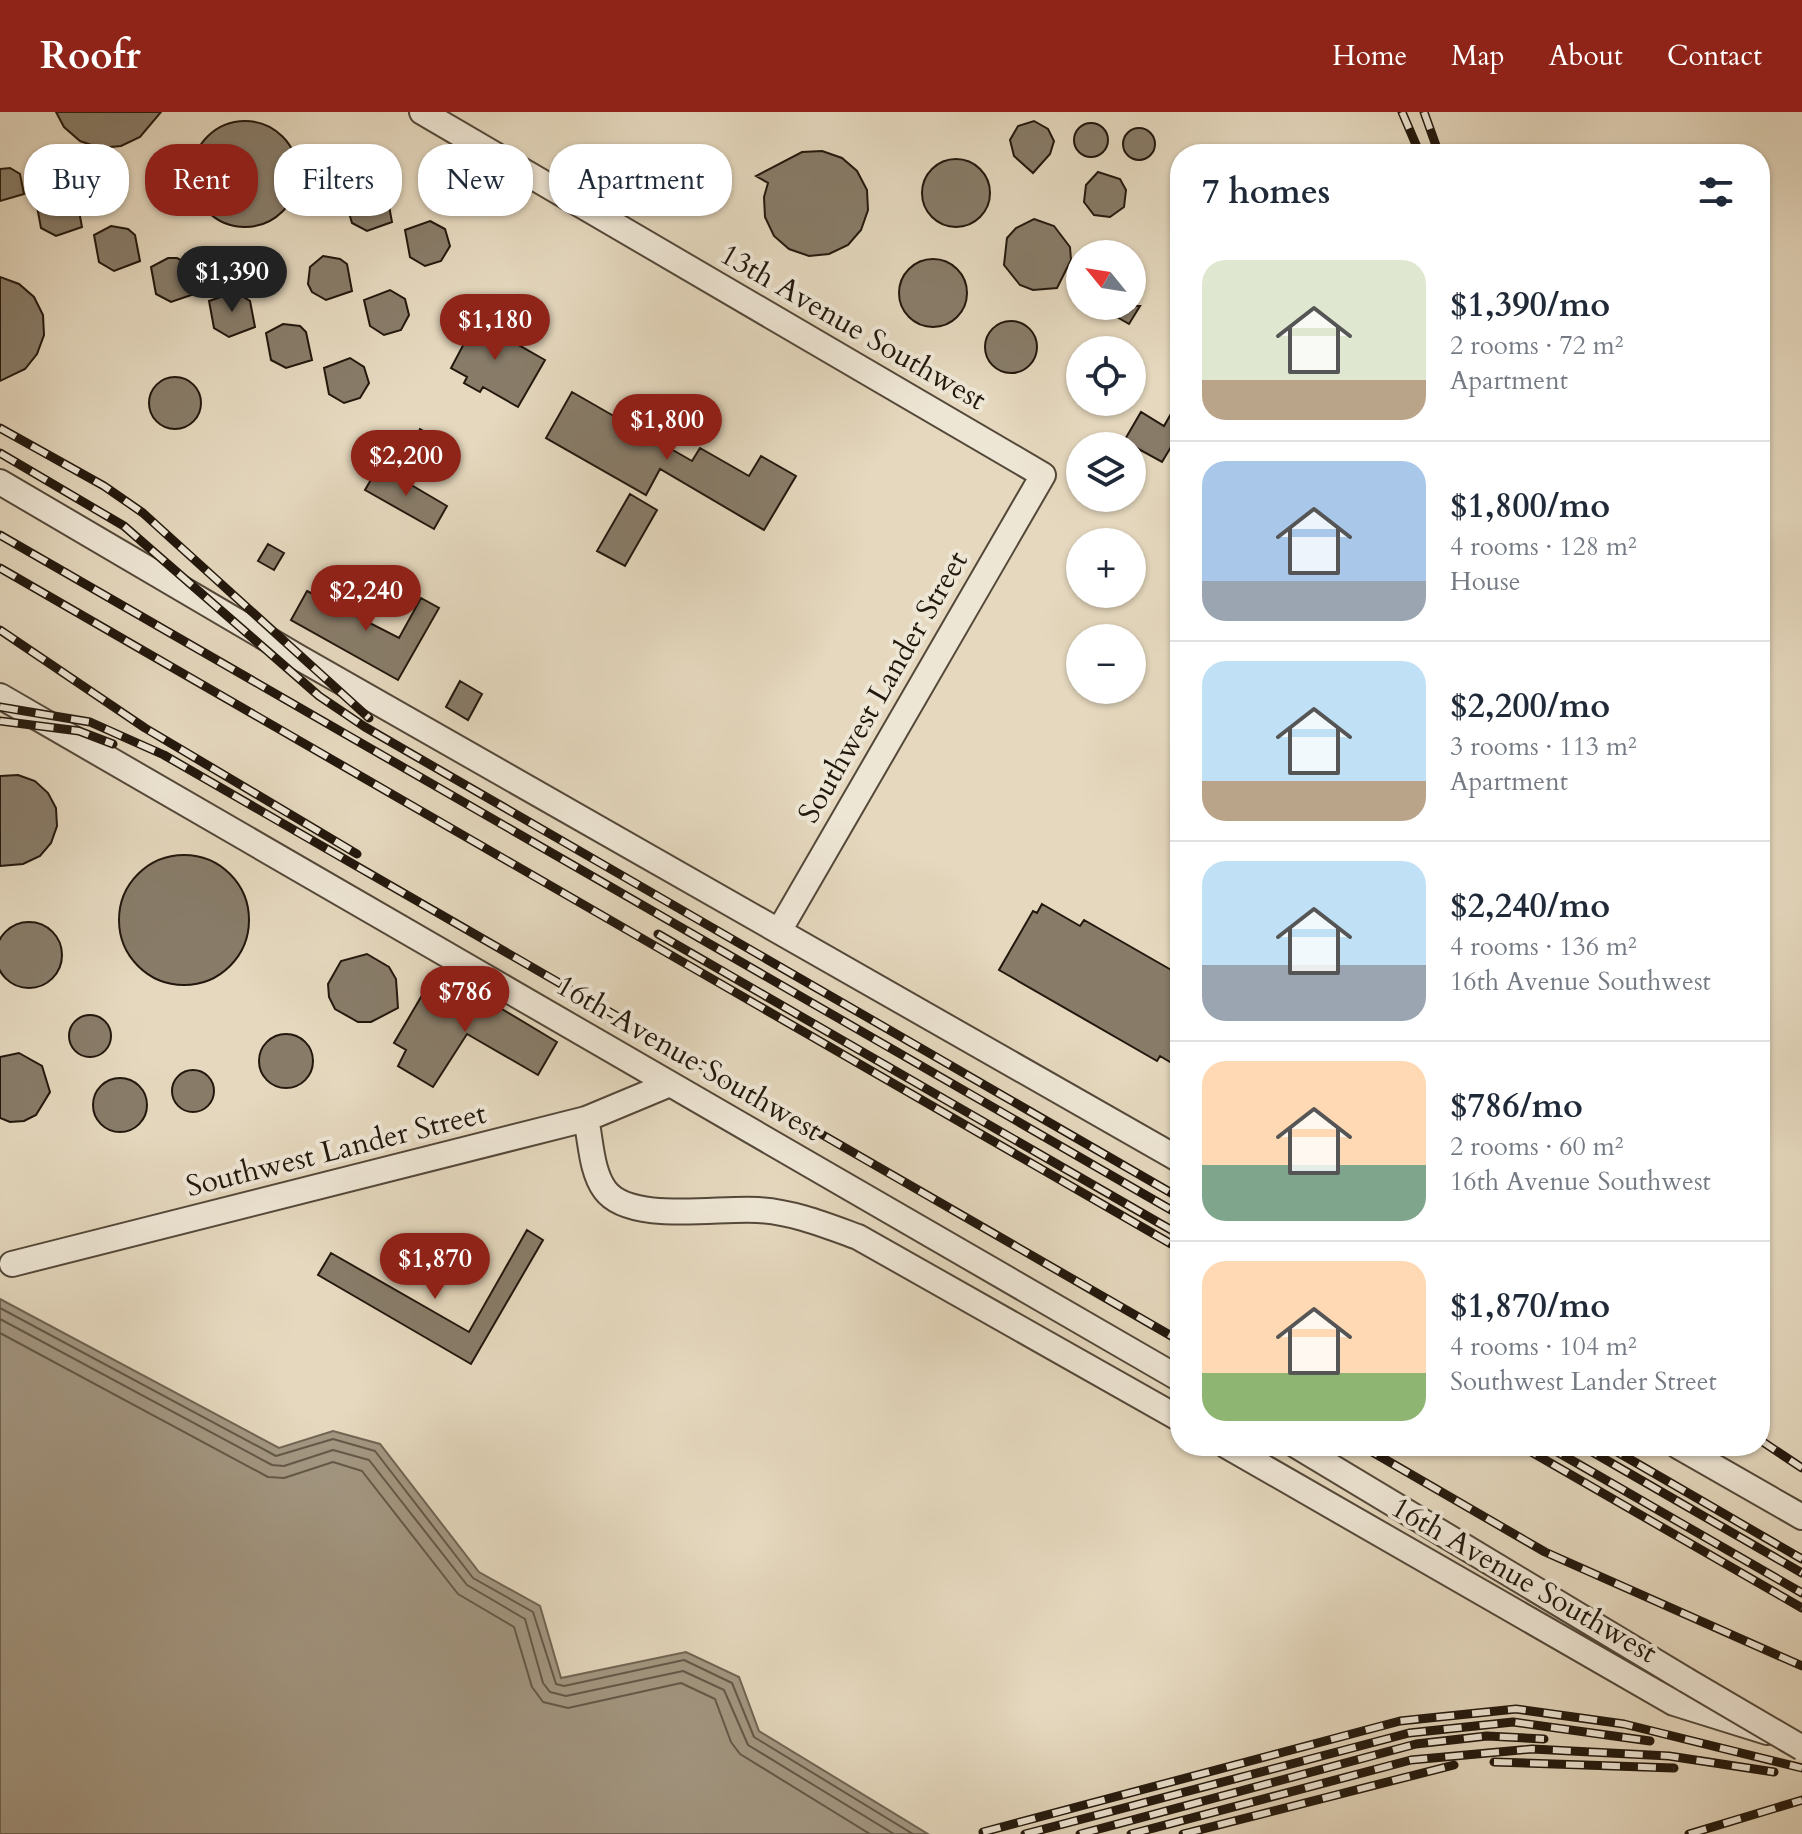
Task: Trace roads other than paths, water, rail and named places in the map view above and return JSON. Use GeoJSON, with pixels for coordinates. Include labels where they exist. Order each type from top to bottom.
{"type":"FeatureCollection","features":[{"type":"Feature","properties":{"kind":"street","name":"13th Avenue Southwest"},"geometry":{"type":"LineString","coordinates":[[422,112],[1043,475]]}},
{"type":"Feature","properties":{"kind":"street","name":"Southwest Lander Street"},"geometry":{"type":"LineString","coordinates":[[779,931],[1043,475]]}},
{"type":"Feature","properties":{"kind":"street"},"geometry":{"type":"LineString","coordinates":[[0,482],[1170,1154]]}},
{"type":"Feature","properties":{"kind":"street","name":"16th Avenue Southwest"},"geometry":{"type":"LineString","coordinates":[[0,696],[1170,1373]]}},
{"type":"Feature","properties":{"kind":"street","name":"Southwest Lander Street"},"geometry":{"type":"LineString","coordinates":[[12,1264],[586,1119],[670,1084]]}},
{"type":"Feature","properties":{"kind":"street"},"geometry":{"type":"LineString","coordinates":[[586,1119],[597,1175],[606,1192],[623,1203],[649,1211],[759,1210],[806,1218],[858,1237],[1170,1413]]}},
{"type":"Feature","properties":{"kind":"street","name":"16th Avenue Southwest"},"geometry":{"type":"LineString","coordinates":[[1244,1456],[1674,1703],[1720,1720],[1802,1740]]}},
{"type":"Feature","properties":{"kind":"street","name":"16th Avenue Southwest"},"geometry":{"type":"LineString","coordinates":[[1314,1456],[1802,1748]]}},
{"type":"Feature","properties":{"kind":"street"},"geometry":{"type":"LineString","coordinates":[[1695,1456],[1802,1517]]}},
{"type":"Feature","properties":{"kind":"water"},"geometry":{"type":"Polygon","coordinates":[[[0,1299],[279,1448],[333,1431],[380,1444],[479,1572],[540,1606],[561,1678],[686,1652],[739,1677],[759,1731],[928,1834],[0,1834],[0,1299]]]}},
{"type":"Feature","properties":{"kind":"railway"},"geometry":{"type":"LineString","coordinates":[[1402,112],[1416,144]]}},
{"type":"Feature","properties":{"kind":"railway"},"geometry":{"type":"LineString","coordinates":[[1424,112],[1435,144]]}},
{"type":"Feature","properties":{"kind":"railway"},"geometry":{"type":"LineString","coordinates":[[0,428],[104,486],[143,513],[369,718]]}},
{"type":"Feature","properties":{"kind":"railway"},"geometry":{"type":"LineString","coordinates":[[0,453],[124,526],[319,696],[365,727],[1170,1192]]}},
{"type":"Feature","properties":{"kind":"railway"},"geometry":{"type":"LineString","coordinates":[[0,535],[1170,1209]]}},
{"type":"Feature","properties":{"kind":"railway"},"geometry":{"type":"LineString","coordinates":[[0,568],[1170,1243]]}},
{"type":"Feature","properties":{"kind":"railway"},"geometry":{"type":"LineString","coordinates":[[0,630],[145,728],[357,854]]}},
{"type":"Feature","properties":{"kind":"railway"},"geometry":{"type":"LineString","coordinates":[[0,707],[90,722],[164,755],[1170,1335]]}},
{"type":"Feature","properties":{"kind":"railway"},"geometry":{"type":"LineString","coordinates":[[0,721],[79,731],[113,744]]}},
{"type":"Feature","properties":{"kind":"railway"},"geometry":{"type":"LineString","coordinates":[[658,934],[1170,1229]]}},
{"type":"Feature","properties":{"kind":"railway"},"geometry":{"type":"LineString","coordinates":[[1770,1447],[1802,1468]]}},
{"type":"Feature","properties":{"kind":"railway"},"geometry":{"type":"LineString","coordinates":[[1379,1456],[1545,1552],[1802,1666]]}},
{"type":"Feature","properties":{"kind":"railway"},"geometry":{"type":"LineString","coordinates":[[1538,1456],[1802,1608]]}},
{"type":"Feature","properties":{"kind":"railway"},"geometry":{"type":"LineString","coordinates":[[1564,1456],[1802,1593]]}},
{"type":"Feature","properties":{"kind":"railway"},"geometry":{"type":"LineString","coordinates":[[1599,1456],[1802,1573]]}},
{"type":"Feature","properties":{"kind":"railway"},"geometry":{"type":"LineString","coordinates":[[1624,1456],[1802,1559]]}},
{"type":"Feature","properties":{"kind":"railway"},"geometry":{"type":"LineString","coordinates":[[983,1832],[1400,1721],[1516,1709],[1624,1724],[1802,1768]]}},
{"type":"Feature","properties":{"kind":"railway"},"geometry":{"type":"LineString","coordinates":[[1025,1834],[1409,1733],[1513,1722],[1650,1741]]}},
{"type":"Feature","properties":{"kind":"railway"},"geometry":{"type":"LineString","coordinates":[[1080,1834],[1416,1744],[1487,1736],[1544,1739]]}},
{"type":"Feature","properties":{"kind":"railway"},"geometry":{"type":"LineString","coordinates":[[1131,1834],[1411,1760],[1532,1749],[1669,1756],[1774,1772]]}},
{"type":"Feature","properties":{"kind":"railway"},"geometry":{"type":"LineString","coordinates":[[1494,1762],[1674,1768]]}},
{"type":"Feature","properties":{"kind":"railway"},"geometry":{"type":"LineString","coordinates":[[1183,1834],[1454,1765]]}},
{"type":"Feature","properties":{"kind":"railway"},"geometry":{"type":"LineString","coordinates":[[1689,1834],[1802,1800]]}}]}
